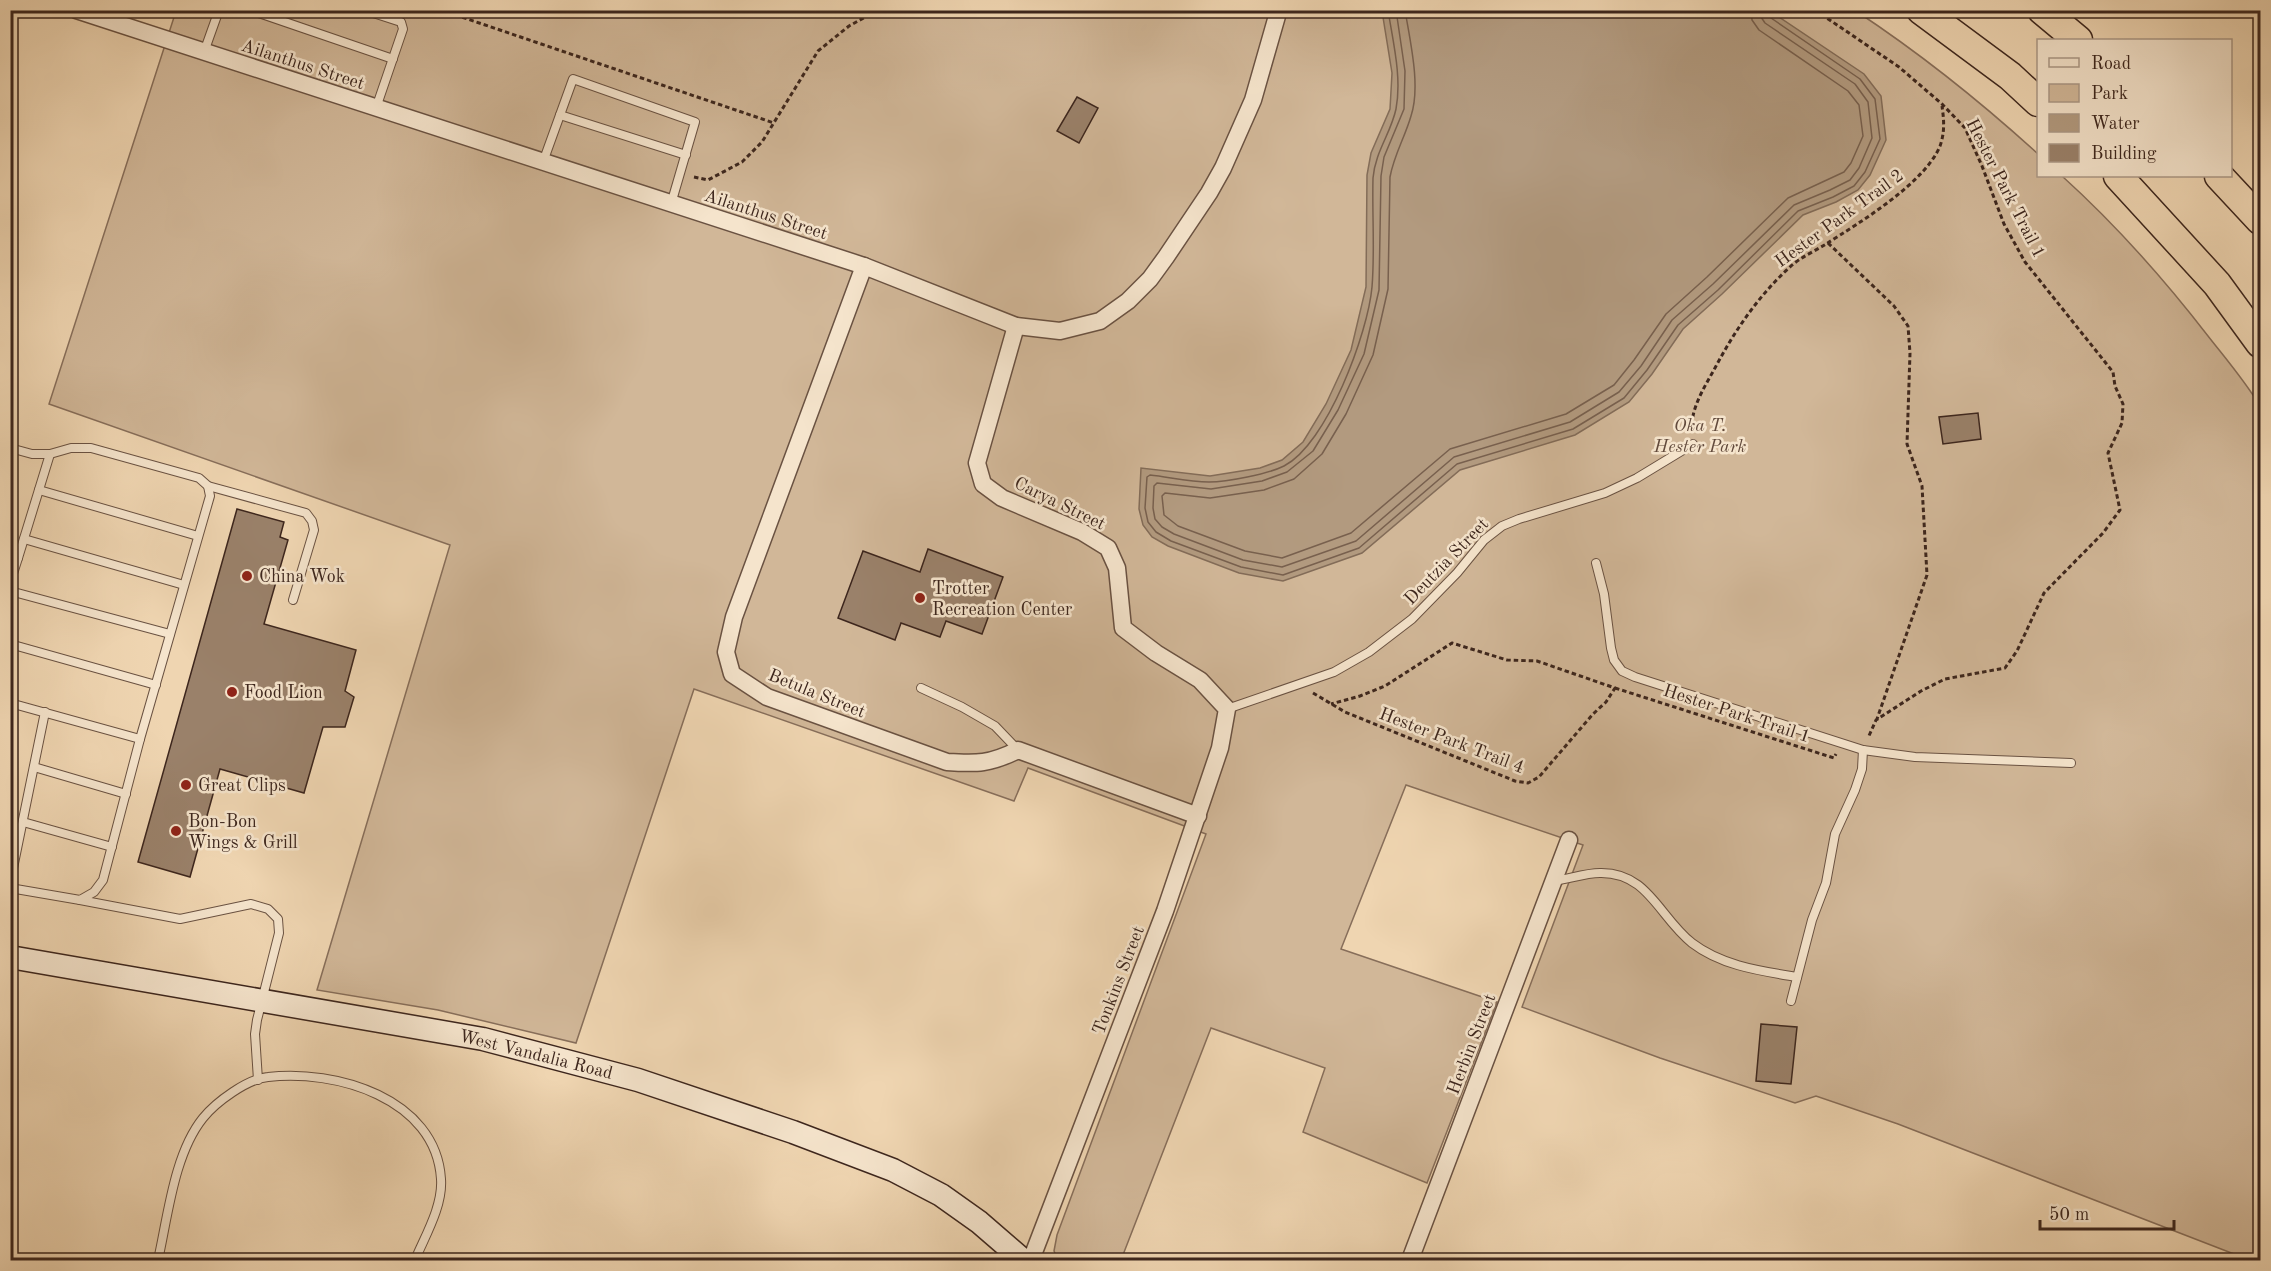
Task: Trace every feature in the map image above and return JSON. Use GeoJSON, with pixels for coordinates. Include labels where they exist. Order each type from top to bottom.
{"type":"FeatureCollection","features":[{"type":"Feature","properties":{"kind":"highway"},"geometry":{"type":"LineString","coordinates":[[1921,10],[2010,76],[2037,101]]}},
{"type":"Feature","properties":{"kind":"highway"},"geometry":{"type":"LineString","coordinates":[[2042,10],[2077,39]]}},
{"type":"Feature","properties":{"kind":"highway"},"geometry":{"type":"LineString","coordinates":[[2119,177],[2217,284],[2260,343]]}},
{"type":"Feature","properties":{"kind":"highway"},"geometry":{"type":"LineString","coordinates":[[2220,177],[2260,220]]}},
{"type":"Feature","properties":{"kind":"street","name":"Ailanthus Street"},"geometry":{"type":"LineString","coordinates":[[76,10],[118,20],[204,52],[864,266],[1016,326],[1060,331],[1100,321],[1128,301],[1149,279],[1209,193],[1253,100],[1277,16]]}},
{"type":"Feature","properties":{"kind":"street","name":"Betula Street"},"geometry":{"type":"LineString","coordinates":[[864,266],[734,617],[726,652],[732,674],[767,697],[947,762],[977,764],[1001,758],[1018,750]]}},
{"type":"Feature","properties":{"kind":"street","name":"Carya Street"},"geometry":{"type":"LineString","coordinates":[[1016,326],[977,463],[983,484],[1002,498],[1082,532],[1108,548],[1117,568],[1123,628],[1156,653],[1200,680],[1227,709]]}},
{"type":"Feature","properties":{"kind":"street","name":"Tonkins Street"},"geometry":{"type":"LineString","coordinates":[[1031,1260],[1165,911],[1220,748],[1227,709]]}},
{"type":"Feature","properties":{"kind":"street"},"geometry":{"type":"LineString","coordinates":[[1018,750],[1198,816]]}},
{"type":"Feature","properties":{"kind":"street","name":"Herbin Street"},"geometry":{"type":"LineString","coordinates":[[1410,1260],[1569,840]]}},
{"type":"Feature","properties":{"kind":"street","name":"West Vandalia Road"},"geometry":{"type":"LineString","coordinates":[[10,957],[483,1039],[638,1080],[793,1132],[893,1170],[941,1195],[979,1222],[1023,1260]]}},
{"type":"Feature","properties":{"kind":"lane"},"geometry":{"type":"LineString","coordinates":[[204,52],[219,10]]}},
{"type":"Feature","properties":{"kind":"lane"},"geometry":{"type":"LineString","coordinates":[[250,10],[393,59]]}},
{"type":"Feature","properties":{"kind":"lane"},"geometry":{"type":"LineString","coordinates":[[364,10],[401,22],[403,29],[376,108]]}},
{"type":"Feature","properties":{"kind":"lane"},"geometry":{"type":"LineString","coordinates":[[543,162],[573,79],[695,122],[671,204]]}},
{"type":"Feature","properties":{"kind":"lane"},"geometry":{"type":"LineString","coordinates":[[560,115],[686,155]]}},
{"type":"Feature","properties":{"kind":"lane","name":"Deutzia Street"},"geometry":{"type":"LineString","coordinates":[[1227,709],[1334,672],[1360,657],[1412,619],[1457,573],[1484,540],[1502,526],[1605,493],[1637,478],[1693,444]]}},
{"type":"Feature","properties":{"kind":"lane"},"geometry":{"type":"LineString","coordinates":[[10,448],[32,454],[50,454],[71,448],[91,448],[199,478],[208,486],[306,513],[312,520],[314,530],[293,600]]}},
{"type":"Feature","properties":{"kind":"lane"},"geometry":{"type":"LineString","coordinates":[[10,583],[14,557],[24,539],[50,454]]}},
{"type":"Feature","properties":{"kind":"lane"},"geometry":{"type":"LineString","coordinates":[[80,900],[94,892],[103,880],[140,739],[210,496],[208,486]]}},
{"type":"Feature","properties":{"kind":"lane"},"geometry":{"type":"LineString","coordinates":[[39,490],[198,536]]}},
{"type":"Feature","properties":{"kind":"lane"},"geometry":{"type":"LineString","coordinates":[[24,539],[184,585]]}},
{"type":"Feature","properties":{"kind":"lane"},"geometry":{"type":"LineString","coordinates":[[1596,563],[1604,594],[1614,660],[1622,671],[1635,677],[1863,750],[1915,757],[2071,763]]}},
{"type":"Feature","properties":{"kind":"lane"},"geometry":{"type":"LineString","coordinates":[[10,591],[170,634]]}},
{"type":"Feature","properties":{"kind":"lane"},"geometry":{"type":"LineString","coordinates":[[10,644],[156,685]]}},
{"type":"Feature","properties":{"kind":"lane"},"geometry":{"type":"LineString","coordinates":[[921,688],[962,707],[995,726],[1018,750]]}},
{"type":"Feature","properties":{"kind":"lane"},"geometry":{"type":"LineString","coordinates":[[10,703],[140,739]]}},
{"type":"Feature","properties":{"kind":"lane"},"geometry":{"type":"LineString","coordinates":[[10,883],[45,712]]}},
{"type":"Feature","properties":{"kind":"lane"},"geometry":{"type":"LineString","coordinates":[[1791,1000],[1812,920],[1826,883],[1835,834],[1862,769],[1863,750]]}},
{"type":"Feature","properties":{"kind":"lane"},"geometry":{"type":"LineString","coordinates":[[34,768],[126,794]]}},
{"type":"Feature","properties":{"kind":"lane"},"geometry":{"type":"LineString","coordinates":[[23,822],[112,847]]}},
{"type":"Feature","properties":{"kind":"lane"},"geometry":{"type":"LineString","coordinates":[[1554,882],[1597,873],[1612,873],[1626,877],[1644,889],[1672,923],[1693,943],[1740,967],[1797,976]]}},
{"type":"Feature","properties":{"kind":"lane"},"geometry":{"type":"LineString","coordinates":[[10,888],[180,919],[251,904],[268,909],[278,919],[279,933],[255,1034],[258,1080]]}},
{"type":"Feature","properties":{"kind":"lane"},"geometry":{"type":"LineString","coordinates":[[158,1260],[175,1184],[189,1139],[204,1117],[226,1096],[266,1077],[318,1077],[360,1087],[394,1103],[416,1119],[432,1143],[441,1179],[440,1199],[414,1260]]}},
{"type":"Feature","properties":{"kind":"path"},"geometry":{"type":"LineString","coordinates":[[441,10],[774,123]]}},
{"type":"Feature","properties":{"kind":"path"},"geometry":{"type":"LineString","coordinates":[[694,177],[708,180],[742,162],[762,142],[818,51],[849,26],[878,10]]}},
{"type":"Feature","properties":{"kind":"path","name":"Hester Park Trail 1"},"geometry":{"type":"LineString","coordinates":[[1815,10],[1899,67],[1942,104],[1965,128],[2004,224],[2025,262],[2113,372],[2115,386],[2123,404],[2122,423],[2108,453],[2120,510],[2103,533],[2044,593],[2018,651],[2005,668],[1945,679],[1921,691],[1876,720]]}},
{"type":"Feature","properties":{"kind":"path","name":"Hester Park Trail 2"},"geometry":{"type":"LineString","coordinates":[[1693,444],[1691,417],[1729,342],[1762,295],[1794,264],[1893,199],[1926,168],[1940,147],[1945,128],[1942,104]]}},
{"type":"Feature","properties":{"kind":"path"},"geometry":{"type":"LineString","coordinates":[[1828,243],[1894,306],[1908,326],[1910,353],[1907,444],[1922,486],[1927,575],[1876,720],[1863,750]]}},
{"type":"Feature","properties":{"kind":"path","name":"Hester Park Trail 4"},"geometry":{"type":"LineString","coordinates":[[1298,685],[1331,704],[1345,712],[1399,736],[1515,781],[1528,783],[1539,777],[1606,702],[1615,688],[1537,661],[1507,660],[1452,643],[1385,686],[1331,704]]}},
{"type":"Feature","properties":{"kind":"path","name":"Hester Park Trail 1"},"geometry":{"type":"LineString","coordinates":[[1615,688],[1834,758],[1839,742]]}},
{"type":"Feature","properties":{"kind":"green space","name":"Oka T. Hester Park"},"geometry":{"type":"Polygon","coordinates":[[[176,11],[1856,11],[1950,79],[2037,153],[2037,177],[2063,177],[2082,194],[2174,294],[2235,370],[2260,406],[2260,1260],[2232,1260],[2234,1254],[1898,1124],[1816,1096],[1795,1103],[1660,1058],[1522,1007],[1583,845],[1406,785],[1341,949],[1497,1002],[1427,1183],[1303,1132],[1325,1068],[1211,1028],[1121,1260],[1058,1260],[1054,1251],[1057,1235],[1206,834],[1028,768],[1014,801],[694,689],[576,1043],[438,1010],[317,990],[450,545],[49,404],[176,11]]]}},
{"type":"Feature","properties":{"kind":"water"},"geometry":{"type":"Polygon","coordinates":[[[1382,11],[1770,11],[1864,74],[1881,96],[1886,140],[1870,175],[1858,190],[1836,202],[1803,215],[1683,329],[1652,374],[1629,402],[1575,435],[1460,470],[1362,553],[1283,581],[1239,573],[1168,546],[1152,537],[1143,525],[1139,509],[1141,468],[1210,476],[1260,468],[1282,460],[1303,442],[1326,404],[1351,350],[1366,287],[1367,175],[1371,153],[1390,109],[1392,73],[1382,11]]]}},
{"type":"Feature","properties":{"kind":"building"},"geometry":{"type":"Polygon","coordinates":[[[1077,97],[1098,108],[1079,143],[1057,131],[1077,97]]]}},
{"type":"Feature","properties":{"kind":"building"},"geometry":{"type":"Polygon","coordinates":[[[1978,413],[1981,439],[1943,444],[1939,417],[1978,413]]]}},
{"type":"Feature","properties":{"kind":"building"},"geometry":{"type":"Polygon","coordinates":[[[237,509],[284,522],[280,537],[288,540],[264,624],[356,650],[345,691],[354,697],[345,727],[323,727],[304,793],[220,769],[190,877],[138,862],[237,509]]]}},
{"type":"Feature","properties":{"kind":"building","name":"Trotter Recreation Center"},"geometry":{"type":"Polygon","coordinates":[[[928,549],[1003,577],[982,634],[946,621],[940,637],[901,623],[895,640],[838,618],[863,551],[920,572],[928,549]]]}},
{"type":"Feature","properties":{"kind":"building"},"geometry":{"type":"Polygon","coordinates":[[[1761,1024],[1797,1027],[1791,1084],[1756,1081],[1761,1024]]]}},
{"type":"Feature","properties":{"kind":"place","name":"China Wok"},"geometry":{"type":"Point","coordinates":[247,576]}},
{"type":"Feature","properties":{"kind":"place","name":"Trotter Recreation Center"},"geometry":{"type":"Point","coordinates":[920,598]}},
{"type":"Feature","properties":{"kind":"place","name":"Food Lion"},"geometry":{"type":"Point","coordinates":[232,692]}},
{"type":"Feature","properties":{"kind":"place","name":"Great Clips"},"geometry":{"type":"Point","coordinates":[186,785]}},
{"type":"Feature","properties":{"kind":"place","name":"Bon-Bon Wings & Grill"},"geometry":{"type":"Point","coordinates":[176,831]}}]}
